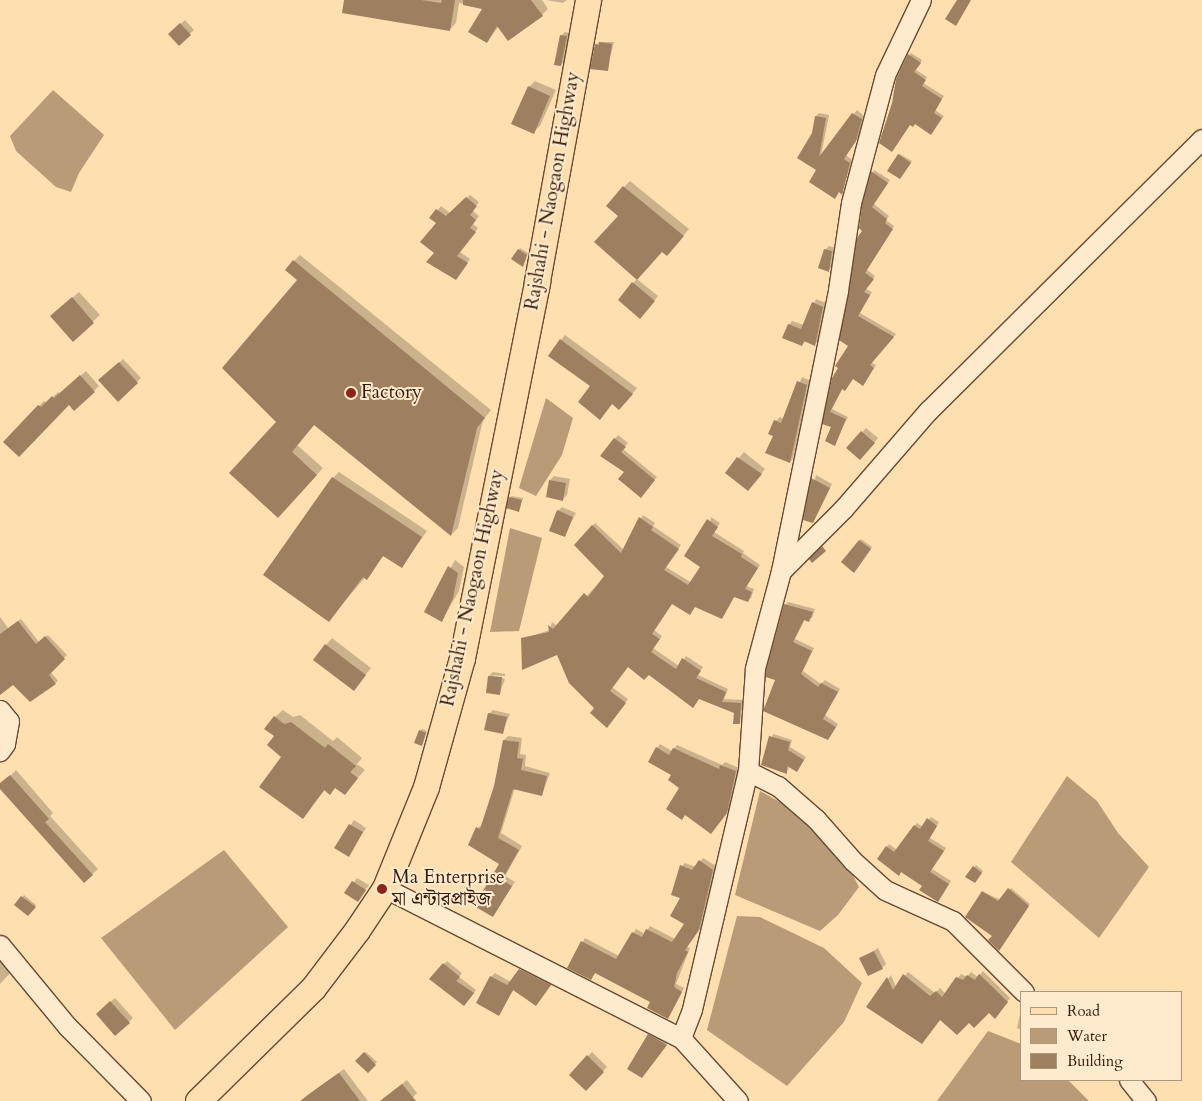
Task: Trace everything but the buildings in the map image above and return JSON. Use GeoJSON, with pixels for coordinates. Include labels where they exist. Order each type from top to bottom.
{"type":"FeatureCollection","features":[{"type":"Feature","properties":{"kind":"main road","name":"Rajshahi - Naogaon Highway"},"geometry":{"type":"LineString","coordinates":[[198,1101],[313,988],[386,888],[426,786],[462,658],[539,271],[588,0]]}},
{"type":"Feature","properties":{"kind":"street"},"geometry":{"type":"LineString","coordinates":[[681,1038],[692,1009],[748,771],[755,668],[781,571],[862,156],[885,75],[921,0]]}},
{"type":"Feature","properties":{"kind":"street"},"geometry":{"type":"LineString","coordinates":[[781,571],[843,509],[928,411],[1202,139]]}},
{"type":"Feature","properties":{"kind":"street"},"geometry":{"type":"LineString","coordinates":[[0,710],[9,721],[5,744],[0,751]]}},
{"type":"Feature","properties":{"kind":"street"},"geometry":{"type":"LineString","coordinates":[[748,771],[778,786],[816,819],[853,861],[885,890],[954,921],[1023,991]]}},
{"type":"Feature","properties":{"kind":"street"},"geometry":{"type":"LineString","coordinates":[[386,888],[681,1038],[738,1101]]}},
{"type":"Feature","properties":{"kind":"street"},"geometry":{"type":"LineString","coordinates":[[0,945],[67,1026],[141,1101]]}},
{"type":"Feature","properties":{"kind":"street"},"geometry":{"type":"LineString","coordinates":[[1130,1081],[1146,1101]]}},
{"type":"Feature","properties":{"kind":"water"},"geometry":{"type":"Polygon","coordinates":[[[53,90],[104,135],[79,173],[71,192],[56,187],[16,151],[10,136],[53,90]]]}},
{"type":"Feature","properties":{"kind":"water"},"geometry":{"type":"Polygon","coordinates":[[[546,398],[573,418],[562,455],[536,496],[519,488],[546,398]]]}},
{"type":"Feature","properties":{"kind":"water"},"geometry":{"type":"Polygon","coordinates":[[[510,528],[542,538],[519,631],[490,632],[510,528]]]}},
{"type":"Feature","properties":{"kind":"water"},"geometry":{"type":"Polygon","coordinates":[[[1067,776],[1097,801],[1118,833],[1149,867],[1099,938],[1011,862],[1067,776]]]}},
{"type":"Feature","properties":{"kind":"water"},"geometry":{"type":"Polygon","coordinates":[[[760,791],[787,806],[845,860],[859,887],[838,915],[820,931],[735,895],[760,791]]]}},
{"type":"Feature","properties":{"kind":"water"},"geometry":{"type":"Polygon","coordinates":[[[224,850],[288,927],[175,1030],[101,938],[224,850]]]}},
{"type":"Feature","properties":{"kind":"water"},"geometry":{"type":"Polygon","coordinates":[[[737,916],[760,917],[824,948],[862,983],[844,1022],[787,1086],[707,1030],[737,916]]]}},
{"type":"Feature","properties":{"kind":"water"},"geometry":{"type":"Polygon","coordinates":[[[988,1031],[1020,1044],[1020,1081],[1069,1081],[1089,1101],[937,1101],[988,1031]]]}},
{"type":"Feature","properties":{"kind":"place","name":"Factory"},"geometry":{"type":"Point","coordinates":[351,393]}},
{"type":"Feature","properties":{"kind":"place","name":"Ma Enterprise মা এন্টারপ্রাইজ"},"geometry":{"type":"Point","coordinates":[382,889]}}]}
